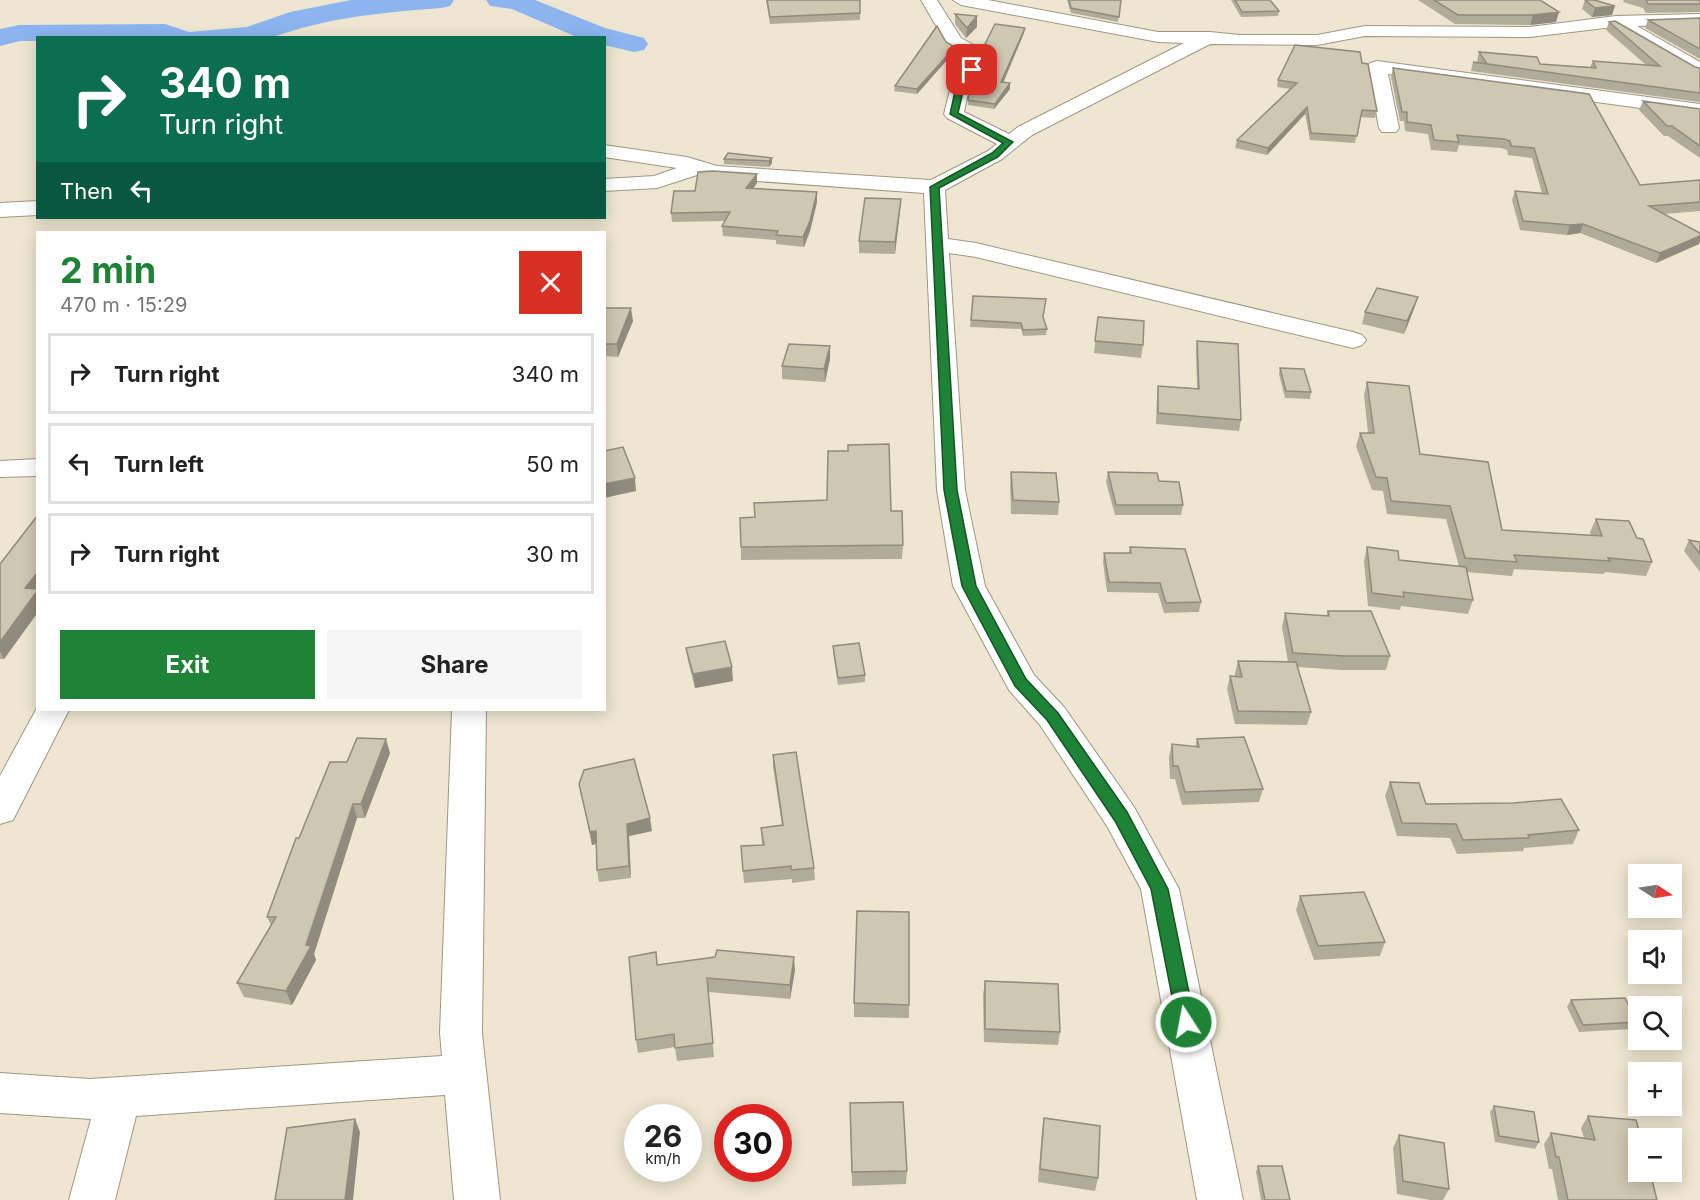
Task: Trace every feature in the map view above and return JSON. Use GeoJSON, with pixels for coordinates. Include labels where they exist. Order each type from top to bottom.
{"type":"FeatureCollection","features":[{"type":"Feature","properties":{"kind":"street"},"geometry":{"type":"LineString","coordinates":[[929,0],[954,42],[982,57],[961,82],[954,114],[1009,142]]}},
{"type":"Feature","properties":{"kind":"street"},"geometry":{"type":"LineString","coordinates":[[961,0],[1158,37],[1210,37],[1240,40],[1317,40],[1365,31],[1530,32],[1617,21],[1700,18]]}},
{"type":"Feature","properties":{"kind":"street"},"geometry":{"type":"LineString","coordinates":[[1605,5],[1654,19]]}},
{"type":"Feature","properties":{"kind":"street"},"geometry":{"type":"LineString","coordinates":[[1617,21],[1700,70]]}},
{"type":"Feature","properties":{"kind":"street"},"geometry":{"type":"LineString","coordinates":[[606,151],[687,163],[715,172],[934,187],[995,155],[1025,131],[1210,37]]}},
{"type":"Feature","properties":{"kind":"street"},"geometry":{"type":"LineString","coordinates":[[1389,128],[1377,67],[1520,85],[1558,94],[1700,110]]}},
{"type":"Feature","properties":{"kind":"street"},"geometry":{"type":"LineString","coordinates":[[606,185],[657,182],[700,167]]}},
{"type":"Feature","properties":{"kind":"street"},"geometry":{"type":"LineString","coordinates":[[934,187],[951,490],[969,586],[1021,682],[1052,716],[1115,807],[1160,889],[1221,1200]]}},
{"type":"Feature","properties":{"kind":"street"},"geometry":{"type":"LineString","coordinates":[[0,210],[36,208]]}},
{"type":"Feature","properties":{"kind":"street"},"geometry":{"type":"LineString","coordinates":[[938,244],[976,250],[1353,340]]}},
{"type":"Feature","properties":{"kind":"street"},"geometry":{"type":"LineString","coordinates":[[0,469],[36,467]]}},
{"type":"Feature","properties":{"kind":"street"},"geometry":{"type":"LineString","coordinates":[[0,810],[51,711]]}},
{"type":"Feature","properties":{"kind":"street"},"geometry":{"type":"LineString","coordinates":[[469,711],[461,1033],[477,1200]]}},
{"type":"Feature","properties":{"kind":"street"},"geometry":{"type":"LineString","coordinates":[[0,1094],[90,1099],[465,1074]]}},
{"type":"Feature","properties":{"kind":"street"},"geometry":{"type":"LineString","coordinates":[[92,1200],[119,1097]]}},
{"type":"Feature","properties":{"kind":"building"},"geometry":{"type":"Polygon","coordinates":[[[767,0],[860,0],[860,13],[770,17],[767,0]]]}},
{"type":"Feature","properties":{"kind":"building"},"geometry":{"type":"Polygon","coordinates":[[[1069,0],[1121,0],[1119,17],[1071,8],[1069,0]]]}},
{"type":"Feature","properties":{"kind":"building"},"geometry":{"type":"Polygon","coordinates":[[[1235,0],[1270,0],[1279,11],[1242,12],[1235,0]]]}},
{"type":"Feature","properties":{"kind":"building"},"geometry":{"type":"Polygon","coordinates":[[[1434,0],[1540,0],[1559,12],[1533,15],[1458,15],[1434,0]]]}},
{"type":"Feature","properties":{"kind":"building"},"geometry":{"type":"Polygon","coordinates":[[[1585,0],[1594,0],[1615,6],[1595,8],[1585,0]]]}},
{"type":"Feature","properties":{"kind":"building"},"geometry":{"type":"Polygon","coordinates":[[[1646,0],[1700,0],[1700,4],[1648,4],[1646,0]]]}},
{"type":"Feature","properties":{"kind":"building"},"geometry":{"type":"Polygon","coordinates":[[[955,14],[977,16],[967,28],[955,14]]]}},
{"type":"Feature","properties":{"kind":"building"},"geometry":{"type":"Polygon","coordinates":[[[1700,18],[1700,49],[1648,20],[1700,18]]]}},
{"type":"Feature","properties":{"kind":"building"},"geometry":{"type":"Polygon","coordinates":[[[1615,21],[1700,68],[1700,93],[1487,64],[1479,52],[1537,57],[1540,64],[1596,68],[1593,61],[1660,66],[1609,22],[1615,21]]]}},
{"type":"Feature","properties":{"kind":"building"},"geometry":{"type":"Polygon","coordinates":[[[995,24],[1025,28],[1001,82],[1010,83],[995,104],[968,100],[972,79],[994,52],[985,44],[995,24]]]}},
{"type":"Feature","properties":{"kind":"building"},"geometry":{"type":"Polygon","coordinates":[[[937,26],[946,42],[955,47],[917,89],[895,86],[937,26]]]}},
{"type":"Feature","properties":{"kind":"building"},"geometry":{"type":"Polygon","coordinates":[[[1295,45],[1360,52],[1362,63],[1368,64],[1377,111],[1362,110],[1357,136],[1311,133],[1307,107],[1268,148],[1237,140],[1297,83],[1278,80],[1295,45]]]}},
{"type":"Feature","properties":{"kind":"building"},"geometry":{"type":"Polygon","coordinates":[[[1393,68],[1589,94],[1640,185],[1700,180],[1700,202],[1649,206],[1700,233],[1700,236],[1660,253],[1583,224],[1523,221],[1515,191],[1548,194],[1534,148],[1511,146],[1510,141],[1504,139],[1457,135],[1459,142],[1434,140],[1431,125],[1407,122],[1407,112],[1402,112],[1393,68]]]}},
{"type":"Feature","properties":{"kind":"building"},"geometry":{"type":"Polygon","coordinates":[[[1643,101],[1700,109],[1700,146],[1672,126],[1667,126],[1643,101]]]}},
{"type":"Feature","properties":{"kind":"building"},"geometry":{"type":"Polygon","coordinates":[[[728,153],[772,158],[769,161],[724,159],[728,153]]]}},
{"type":"Feature","properties":{"kind":"building"},"geometry":{"type":"Polygon","coordinates":[[[698,172],[757,174],[746,188],[817,192],[810,221],[803,237],[776,235],[778,231],[722,226],[730,212],[671,213],[674,191],[695,191],[698,172]]]}},
{"type":"Feature","properties":{"kind":"building"},"geometry":{"type":"Polygon","coordinates":[[[865,198],[901,199],[895,242],[859,241],[865,198]]]}},
{"type":"Feature","properties":{"kind":"building"},"geometry":{"type":"Polygon","coordinates":[[[1377,288],[1418,297],[1407,321],[1365,312],[1377,288]]]}},
{"type":"Feature","properties":{"kind":"building"},"geometry":{"type":"Polygon","coordinates":[[[973,296],[1046,299],[1043,317],[1047,329],[1023,330],[1021,323],[971,320],[973,296]]]}},
{"type":"Feature","properties":{"kind":"building"},"geometry":{"type":"Polygon","coordinates":[[[606,308],[631,308],[617,344],[606,344],[606,308]]]}},
{"type":"Feature","properties":{"kind":"building"},"geometry":{"type":"Polygon","coordinates":[[[1098,317],[1144,321],[1143,345],[1095,341],[1098,317]]]}},
{"type":"Feature","properties":{"kind":"building"},"geometry":{"type":"Polygon","coordinates":[[[1197,341],[1238,344],[1241,420],[1158,413],[1158,386],[1199,389],[1197,341]]]}},
{"type":"Feature","properties":{"kind":"building"},"geometry":{"type":"Polygon","coordinates":[[[789,344],[830,346],[824,369],[782,366],[789,344]]]}},
{"type":"Feature","properties":{"kind":"building"},"geometry":{"type":"Polygon","coordinates":[[[1280,368],[1304,369],[1311,392],[1286,391],[1280,368]]]}},
{"type":"Feature","properties":{"kind":"building"},"geometry":{"type":"Polygon","coordinates":[[[1367,382],[1409,386],[1420,454],[1488,462],[1502,530],[1602,536],[1596,519],[1629,521],[1637,538],[1643,539],[1652,562],[1514,555],[1517,562],[1465,558],[1450,506],[1391,501],[1387,478],[1376,477],[1360,433],[1374,433],[1367,382]]]}},
{"type":"Feature","properties":{"kind":"building"},"geometry":{"type":"Polygon","coordinates":[[[889,444],[891,511],[902,511],[903,545],[741,547],[740,518],[755,517],[754,503],[827,500],[828,451],[848,451],[848,445],[889,444]]]}},
{"type":"Feature","properties":{"kind":"building"},"geometry":{"type":"Polygon","coordinates":[[[623,447],[635,478],[606,484],[606,451],[623,447]]]}},
{"type":"Feature","properties":{"kind":"building"},"geometry":{"type":"Polygon","coordinates":[[[1011,472],[1056,473],[1059,502],[1013,500],[1011,472]]]}},
{"type":"Feature","properties":{"kind":"building"},"geometry":{"type":"Polygon","coordinates":[[[1108,472],[1157,473],[1159,481],[1179,482],[1183,505],[1116,505],[1108,472]]]}},
{"type":"Feature","properties":{"kind":"building"},"geometry":{"type":"Polygon","coordinates":[[[36,518],[36,574],[25,588],[36,589],[36,593],[0,642],[0,564],[36,518]]]}},
{"type":"Feature","properties":{"kind":"building"},"geometry":{"type":"Polygon","coordinates":[[[1689,540],[1700,542],[1700,554],[1689,540]]]}},
{"type":"Feature","properties":{"kind":"building"},"geometry":{"type":"Polygon","coordinates":[[[1130,547],[1185,549],[1201,602],[1166,603],[1160,583],[1109,582],[1104,553],[1131,553],[1130,547]]]}},
{"type":"Feature","properties":{"kind":"building"},"geometry":{"type":"Polygon","coordinates":[[[1367,547],[1398,551],[1399,560],[1466,567],[1473,600],[1403,592],[1404,597],[1372,593],[1367,547]]]}},
{"type":"Feature","properties":{"kind":"building"},"geometry":{"type":"Polygon","coordinates":[[[1328,611],[1371,611],[1390,656],[1293,653],[1285,613],[1329,616],[1328,611]]]}},
{"type":"Feature","properties":{"kind":"building"},"geometry":{"type":"Polygon","coordinates":[[[725,641],[732,667],[693,674],[686,648],[725,641]]]}},
{"type":"Feature","properties":{"kind":"building"},"geometry":{"type":"Polygon","coordinates":[[[859,643],[865,675],[838,678],[833,646],[859,643]]]}},
{"type":"Feature","properties":{"kind":"building"},"geometry":{"type":"Polygon","coordinates":[[[1238,661],[1296,662],[1311,712],[1238,711],[1230,676],[1242,677],[1238,661]]]}},
{"type":"Feature","properties":{"kind":"building"},"geometry":{"type":"Polygon","coordinates":[[[1244,737],[1263,789],[1185,792],[1178,766],[1173,766],[1172,744],[1199,747],[1197,739],[1244,737]]]}},
{"type":"Feature","properties":{"kind":"building"},"geometry":{"type":"Polygon","coordinates":[[[357,738],[386,739],[361,804],[353,804],[306,945],[311,946],[286,991],[237,983],[276,917],[267,917],[296,838],[299,838],[330,762],[347,762],[357,738]]]}},
{"type":"Feature","properties":{"kind":"building"},"geometry":{"type":"Polygon","coordinates":[[[796,752],[814,868],[791,870],[791,866],[743,871],[741,846],[764,845],[761,828],[783,825],[773,755],[796,752]]]}},
{"type":"Feature","properties":{"kind":"building"},"geometry":{"type":"Polygon","coordinates":[[[634,759],[650,818],[627,824],[629,866],[597,870],[596,831],[590,832],[579,784],[584,770],[634,759]]]}},
{"type":"Feature","properties":{"kind":"building"},"geometry":{"type":"Polygon","coordinates":[[[1390,782],[1419,783],[1426,804],[1513,803],[1561,799],[1579,830],[1528,835],[1529,838],[1463,840],[1456,824],[1402,823],[1390,782]]]}},
{"type":"Feature","properties":{"kind":"building"},"geometry":{"type":"Polygon","coordinates":[[[1364,892],[1385,942],[1318,946],[1300,896],[1364,892]]]}},
{"type":"Feature","properties":{"kind":"building"},"geometry":{"type":"Polygon","coordinates":[[[857,911],[909,912],[909,1005],[854,1003],[857,911]]]}},
{"type":"Feature","properties":{"kind":"building"},"geometry":{"type":"Polygon","coordinates":[[[717,950],[794,957],[790,985],[707,978],[713,1043],[675,1048],[674,1034],[636,1040],[629,957],[656,952],[657,965],[715,957],[717,950]]]}},
{"type":"Feature","properties":{"kind":"building"},"geometry":{"type":"Polygon","coordinates":[[[985,981],[1058,984],[1060,1032],[985,1029],[985,981]]]}},
{"type":"Feature","properties":{"kind":"building"},"geometry":{"type":"Polygon","coordinates":[[[1625,998],[1628,1004],[1628,1022],[1583,1025],[1571,1000],[1625,998]]]}},
{"type":"Feature","properties":{"kind":"building"},"geometry":{"type":"Polygon","coordinates":[[[903,1102],[907,1171],[852,1172],[850,1103],[903,1102]]]}},
{"type":"Feature","properties":{"kind":"building"},"geometry":{"type":"Polygon","coordinates":[[[1494,1106],[1534,1112],[1539,1142],[1499,1136],[1494,1106]]]}},
{"type":"Feature","properties":{"kind":"building"},"geometry":{"type":"Polygon","coordinates":[[[1588,1116],[1636,1120],[1638,1128],[1628,1128],[1628,1182],[1652,1182],[1657,1200],[1568,1200],[1559,1157],[1556,1157],[1551,1133],[1595,1140],[1588,1116]]]}},
{"type":"Feature","properties":{"kind":"building"},"geometry":{"type":"Polygon","coordinates":[[[1044,1118],[1100,1126],[1098,1178],[1040,1169],[1044,1118]]]}},
{"type":"Feature","properties":{"kind":"building"},"geometry":{"type":"Polygon","coordinates":[[[355,1119],[345,1200],[275,1200],[287,1128],[355,1119]]]}},
{"type":"Feature","properties":{"kind":"building"},"geometry":{"type":"Polygon","coordinates":[[[1399,1135],[1444,1143],[1449,1189],[1403,1181],[1399,1135]]]}},
{"type":"Feature","properties":{"kind":"building"},"geometry":{"type":"Polygon","coordinates":[[[1258,1166],[1282,1166],[1290,1200],[1265,1200],[1258,1166]]]}},
{"type":"Feature","properties":{"kind":"waterway"},"geometry":{"type":"LineString","coordinates":[[233,36],[250,35],[300,18],[361,6],[441,0]]}},
{"type":"Feature","properties":{"kind":"waterway"},"geometry":{"type":"LineString","coordinates":[[499,0],[517,2],[603,36]]}},
{"type":"Feature","properties":{"kind":"waterway"},"geometry":{"type":"LineString","coordinates":[[0,38],[19,33],[165,32],[174,36]]}},
{"type":"Feature","properties":{"kind":"waterway"},"geometry":{"type":"LineString","coordinates":[[606,37],[634,44]]}},
{"type":"Feature","properties":{"kind":"route"},"geometry":{"type":"LineString","coordinates":[[972,70],[961,82],[954,114],[1009,142],[995,155],[934,187],[951,490],[969,586],[1021,682],[1052,716],[1121,817],[1160,889],[1186,1022]]}}]}
